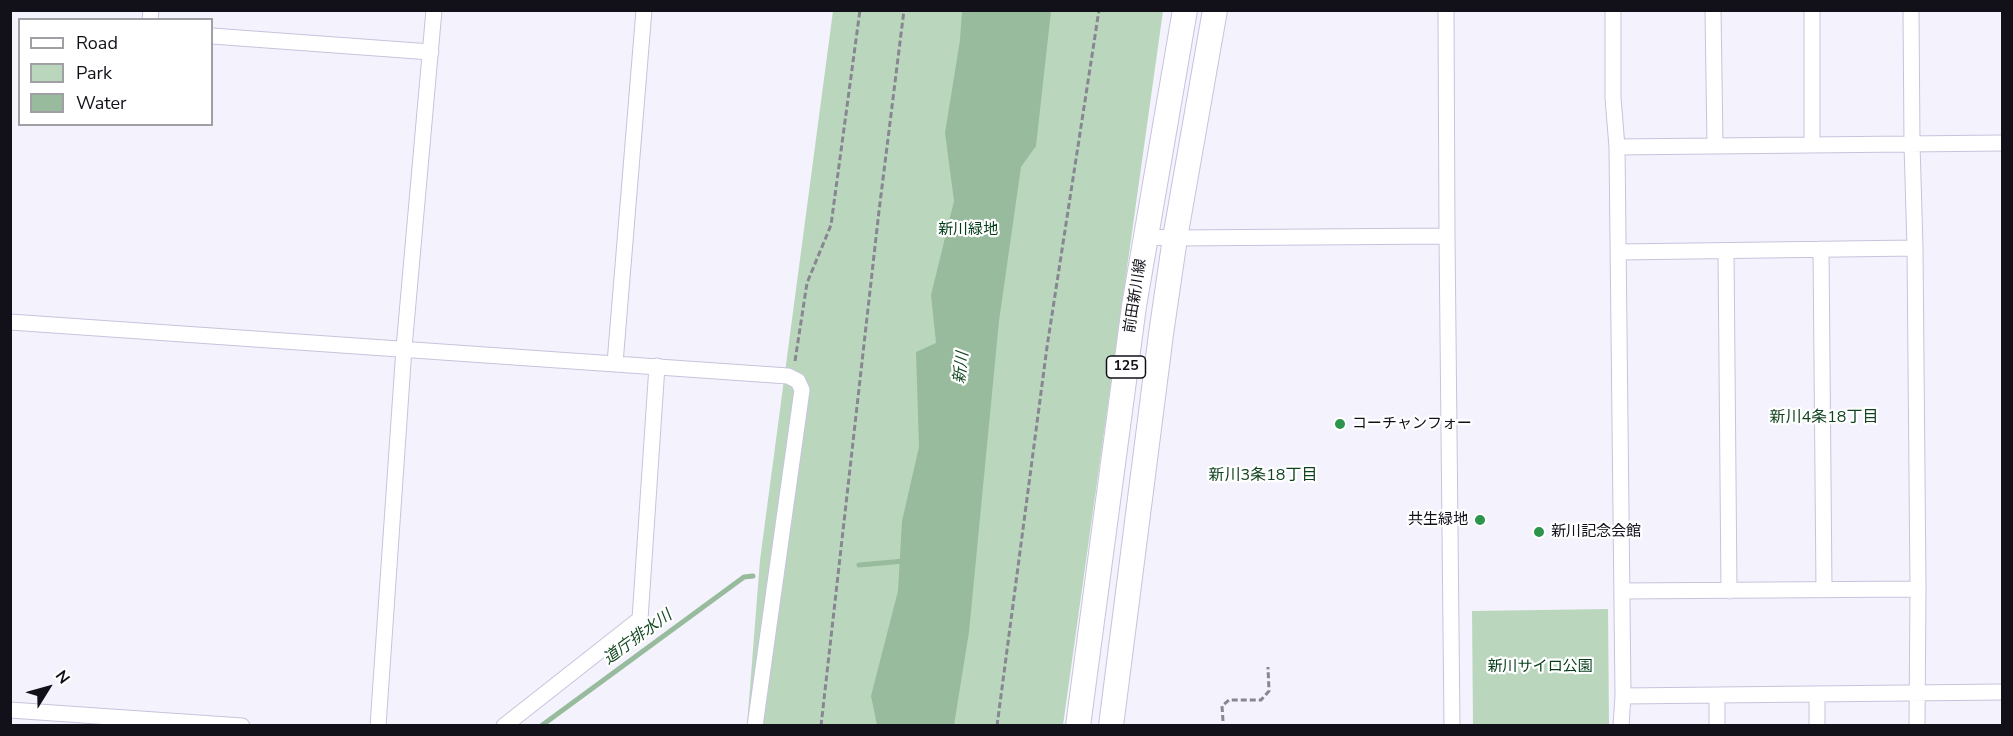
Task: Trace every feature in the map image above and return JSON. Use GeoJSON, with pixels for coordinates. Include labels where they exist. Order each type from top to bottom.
{"type":"FeatureCollection","features":[{"type":"Feature","properties":{"kind":"main road","name":"前田新川線"},"geometry":{"type":"LineString","coordinates":[[1078,726],[1132,318],[1185,10]]}},
{"type":"Feature","properties":{"kind":"main road","name":"前田新川線"},"geometry":{"type":"LineString","coordinates":[[1111,726],[1161,334],[1175,238],[1215,10]]}},
{"type":"Feature","properties":{"kind":"street"},"geometry":{"type":"LineString","coordinates":[[378,726],[404,348],[434,10]]}},
{"type":"Feature","properties":{"kind":"street"},"geometry":{"type":"LineString","coordinates":[[615,363],[644,10]]}},
{"type":"Feature","properties":{"kind":"street"},"geometry":{"type":"LineString","coordinates":[[1446,10],[1452,726]]}},
{"type":"Feature","properties":{"kind":"street"},"geometry":{"type":"LineString","coordinates":[[1612,10],[1619,252],[1623,696],[1621,726]]}},
{"type":"Feature","properties":{"kind":"street"},"geometry":{"type":"LineString","coordinates":[[1713,10],[1714,146]]}},
{"type":"Feature","properties":{"kind":"street"},"geometry":{"type":"LineString","coordinates":[[1812,10],[1812,145]]}},
{"type":"Feature","properties":{"kind":"street"},"geometry":{"type":"LineString","coordinates":[[1911,10],[1918,589],[1917,726]]}},
{"type":"Feature","properties":{"kind":"street"},"geometry":{"type":"LineString","coordinates":[[213,36],[431,52]]}},
{"type":"Feature","properties":{"kind":"street"},"geometry":{"type":"LineString","coordinates":[[1617,147],[2002,143]]}},
{"type":"Feature","properties":{"kind":"street"},"geometry":{"type":"LineString","coordinates":[[1146,237],[1447,236]]}},
{"type":"Feature","properties":{"kind":"street"},"geometry":{"type":"LineString","coordinates":[[1619,252],[1915,248]]}},
{"type":"Feature","properties":{"kind":"street"},"geometry":{"type":"LineString","coordinates":[[1821,249],[1824,590]]}},
{"type":"Feature","properties":{"kind":"street"},"geometry":{"type":"LineString","coordinates":[[1726,251],[1729,591]]}},
{"type":"Feature","properties":{"kind":"street"},"geometry":{"type":"LineString","coordinates":[[10,322],[657,366],[788,376],[798,381],[802,390],[755,726]]}},
{"type":"Feature","properties":{"kind":"street"},"geometry":{"type":"LineString","coordinates":[[504,726],[640,619],[657,366]]}},
{"type":"Feature","properties":{"kind":"street"},"geometry":{"type":"LineString","coordinates":[[1622,591],[1918,589]]}},
{"type":"Feature","properties":{"kind":"street"},"geometry":{"type":"LineString","coordinates":[[1623,696],[2002,692]]}},
{"type":"Feature","properties":{"kind":"street"},"geometry":{"type":"LineString","coordinates":[[1817,694],[1817,726]]}},
{"type":"Feature","properties":{"kind":"street"},"geometry":{"type":"LineString","coordinates":[[1717,696],[1717,726]]}},
{"type":"Feature","properties":{"kind":"street"},"geometry":{"type":"LineString","coordinates":[[10,710],[242,726]]}},
{"type":"Feature","properties":{"kind":"path"},"geometry":{"type":"LineString","coordinates":[[795,360],[807,283],[831,225],[860,10]]}},
{"type":"Feature","properties":{"kind":"path"},"geometry":{"type":"LineString","coordinates":[[821,726],[904,10]]}},
{"type":"Feature","properties":{"kind":"path"},"geometry":{"type":"LineString","coordinates":[[997,726],[1049,335],[1099,10]]}},
{"type":"Feature","properties":{"kind":"path"},"geometry":{"type":"LineString","coordinates":[[1223,721],[1222,706],[1229,700],[1261,700],[1269,690],[1268,667]]}},
{"type":"Feature","properties":{"kind":"green space","name":"新川緑地"},"geometry":{"type":"Polygon","coordinates":[[[833,11],[1163,11],[1063,725],[747,726],[760,560],[833,11]]]}},
{"type":"Feature","properties":{"kind":"green space","name":"新川サイロ公園"},"geometry":{"type":"Polygon","coordinates":[[[1608,609],[1609,725],[1473,725],[1472,611],[1608,609]]]}},
{"type":"Feature","properties":{"kind":"water","name":"新川"},"geometry":{"type":"Polygon","coordinates":[[[962,11],[1051,11],[1036,146],[1021,167],[999,321],[969,632],[954,725],[877,725],[871,696],[898,591],[902,521],[919,447],[916,352],[936,343],[931,295],[954,201],[945,133],[960,40],[962,11]]]}},
{"type":"Feature","properties":{"kind":"waterway","name":"道庁排水川"},"geometry":{"type":"LineString","coordinates":[[859,565],[905,561]]}},
{"type":"Feature","properties":{"kind":"waterway","name":"道庁排水川"},"geometry":{"type":"LineString","coordinates":[[541,726],[744,577],[753,576]]}},
{"type":"Feature","properties":{"kind":"place","name":"コーチャンフォー"},"geometry":{"type":"Point","coordinates":[1340,424]}},
{"type":"Feature","properties":{"kind":"place","name":"共生緑地"},"geometry":{"type":"Point","coordinates":[1480,520]}},
{"type":"Feature","properties":{"kind":"place","name":"新川記念会館"},"geometry":{"type":"Point","coordinates":[1539,532]}},
{"type":"Feature","properties":{"kind":"district","name":"新川4条18丁目"},"geometry":{"type":"Point","coordinates":[1824,418]}},
{"type":"Feature","properties":{"kind":"district","name":"新川3条18丁目"},"geometry":{"type":"Point","coordinates":[1263,476]}}]}
